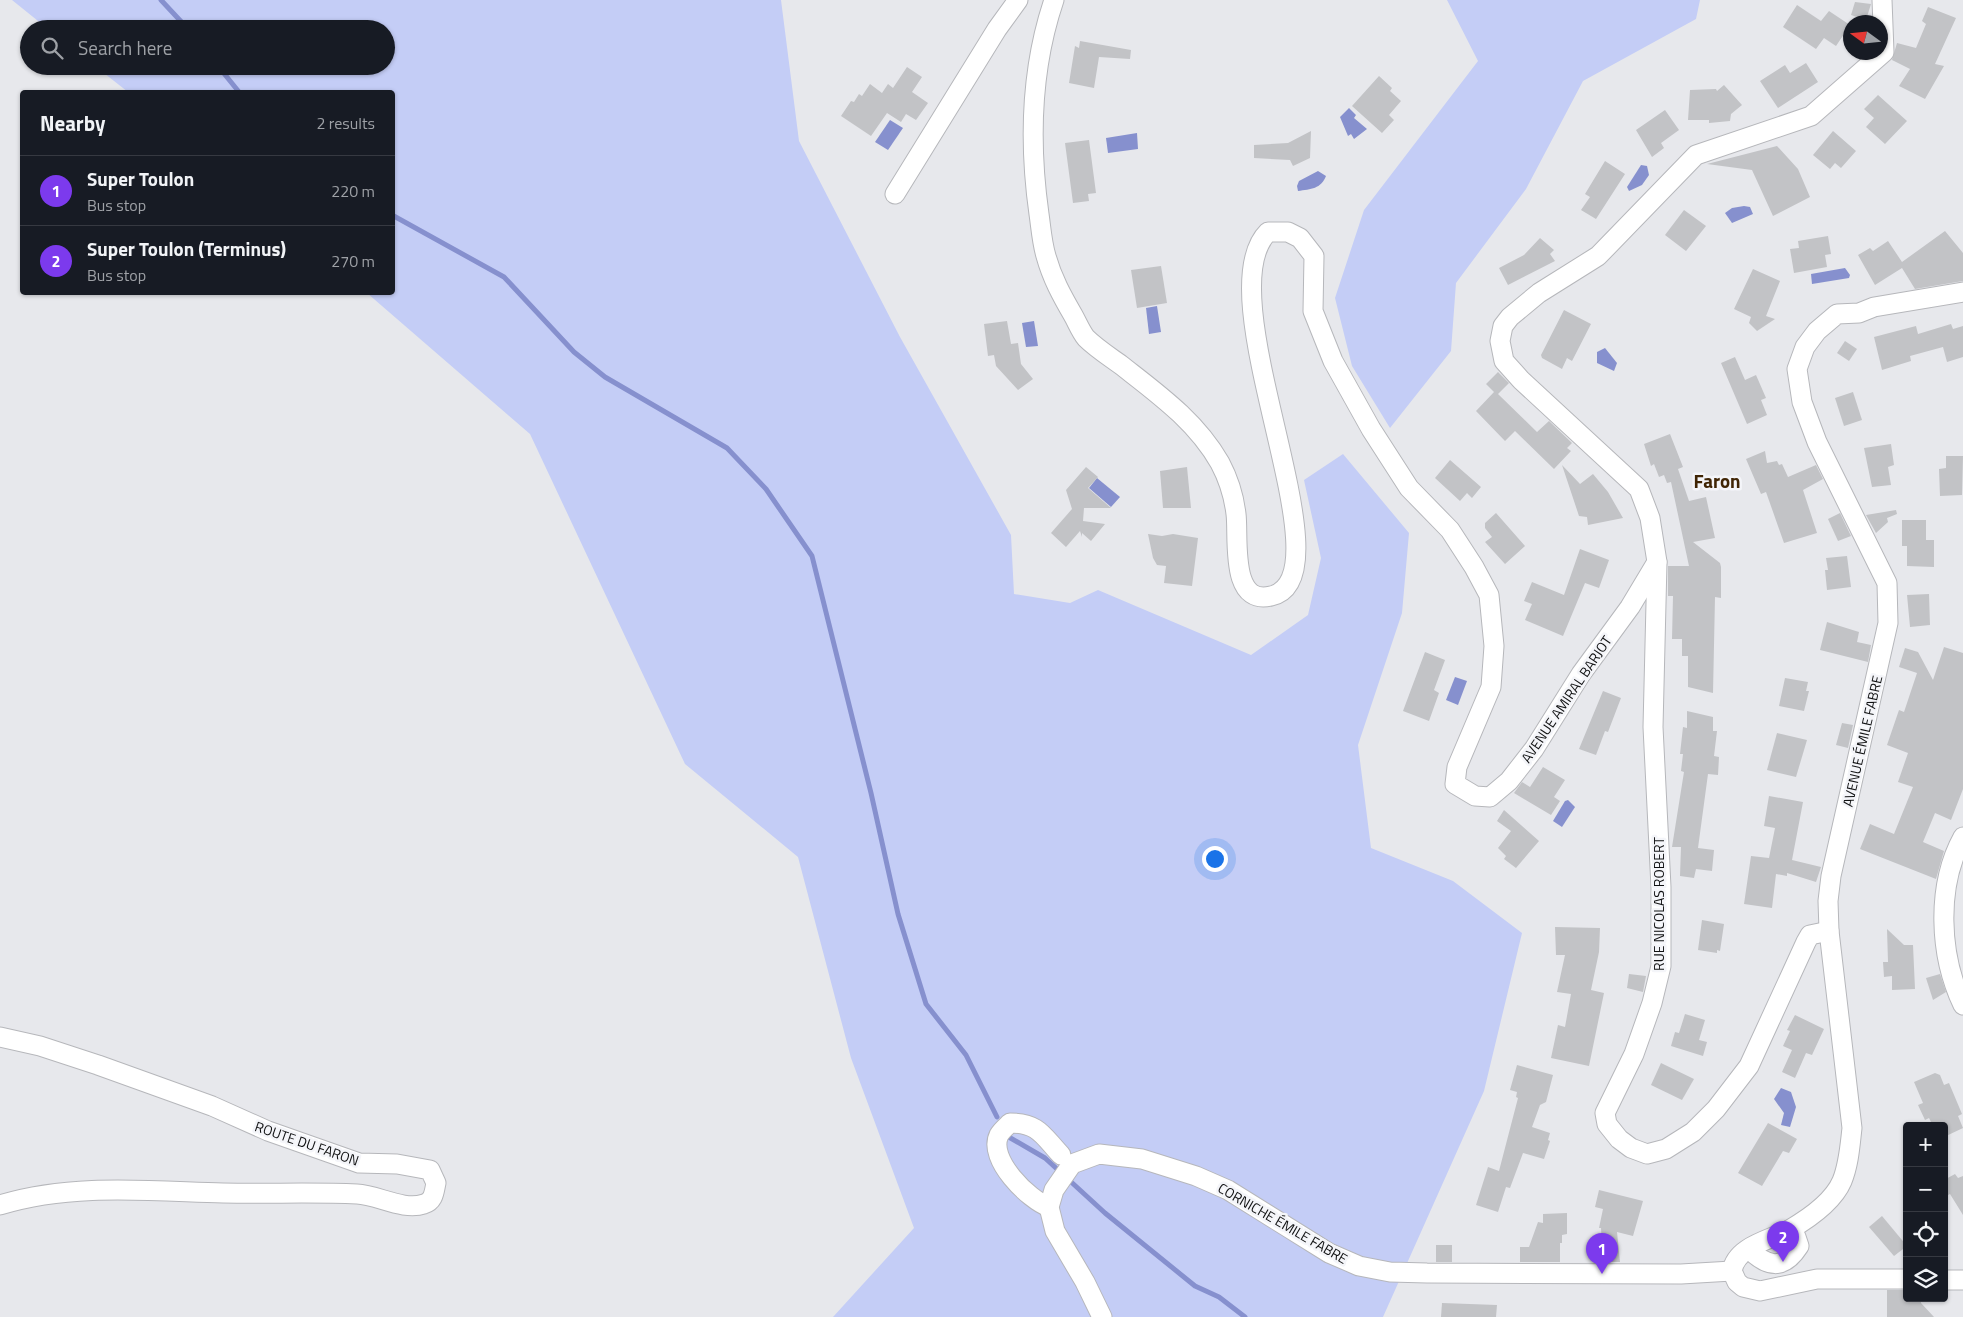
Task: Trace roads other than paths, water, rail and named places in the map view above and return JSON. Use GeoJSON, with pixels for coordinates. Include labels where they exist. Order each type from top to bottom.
{"type":"FeatureCollection","features":[{"type":"Feature","properties":{"kind":"street"},"geometry":{"type":"LineString","coordinates":[[895,194],[997,29],[1018,0]]}},
{"type":"Feature","properties":{"kind":"street","name":"AVENUE AMIRAL BARJOT"},"geometry":{"type":"LineString","coordinates":[[1054,0],[1044,30],[1033,102],[1034,181],[1045,254],[1056,286],[1086,338],[1187,418],[1204,439],[1219,462],[1233,498],[1237,516],[1239,574],[1249,591],[1259,595],[1272,596],[1284,589],[1291,580],[1297,560],[1298,541],[1285,468],[1256,348],[1251,281],[1260,240],[1268,232],[1288,232],[1300,238],[1314,256],[1313,311],[1332,361],[1371,430],[1409,488],[1450,530],[1474,567],[1489,595],[1494,646],[1491,687],[1457,767],[1455,784],[1476,796],[1490,798],[1509,781],[1534,750],[1582,674],[1630,607],[1657,562]]}},
{"type":"Feature","properties":{"kind":"street"},"geometry":{"type":"LineString","coordinates":[[1657,562],[1650,518],[1639,489],[1521,380],[1504,361],[1500,340],[1503,326],[1510,317],[1539,293],[1598,256],[1696,154],[1811,116],[1884,52],[1882,0]]}},
{"type":"Feature","properties":{"kind":"street","name":"AVENUE ÉMILE FABRE"},"geometry":{"type":"LineString","coordinates":[[1732,1271],[1737,1258],[1749,1248],[1789,1230],[1831,1198],[1842,1181],[1849,1154],[1852,1128],[1829,931],[1828,901],[1831,876],[1888,623],[1887,583],[1817,442],[1802,402],[1797,369],[1805,347],[1817,331],[1838,314],[1859,313],[1874,307],[1963,292]]}},
{"type":"Feature","properties":{"kind":"street","name":"RUE NICOLAS ROBERT"},"geometry":{"type":"LineString","coordinates":[[1657,562],[1653,727],[1661,887],[1661,966],[1652,1003],[1634,1054],[1605,1113],[1607,1124],[1619,1139],[1631,1148],[1647,1154],[1666,1149],[1693,1132],[1716,1109],[1748,1066],[1810,935],[1829,931]]}},
{"type":"Feature","properties":{"kind":"street"},"geometry":{"type":"LineString","coordinates":[[1963,837],[1946,887],[1944,934],[1955,988],[1963,1004]]}},
{"type":"Feature","properties":{"kind":"street","name":"ROUTE DU FARON"},"geometry":{"type":"LineString","coordinates":[[0,1037],[40,1046],[98,1065],[212,1106],[268,1131],[359,1163],[397,1164],[430,1170],[436,1183],[433,1198],[425,1204],[413,1206],[359,1194],[142,1190],[73,1191],[29,1196],[0,1205]]}},
{"type":"Feature","properties":{"kind":"street"},"geometry":{"type":"LineString","coordinates":[[1060,1156],[1042,1134],[1031,1125],[1010,1123],[999,1134],[998,1142],[1004,1169],[1037,1203],[1049,1207],[1055,1231],[1085,1282],[1102,1317]]}},
{"type":"Feature","properties":{"kind":"street","name":"CORNICHE ÉMILE FABRE"},"geometry":{"type":"LineString","coordinates":[[1049,1207],[1054,1190],[1072,1164],[1099,1154],[1114,1154],[1142,1158],[1196,1176],[1228,1190],[1329,1253],[1359,1266],[1390,1272],[1681,1274],[1732,1271]]}},
{"type":"Feature","properties":{"kind":"street"},"geometry":{"type":"LineString","coordinates":[[1749,1248],[1762,1261],[1770,1265],[1782,1262],[1792,1256],[1799,1246],[1796,1237],[1789,1230]]}},
{"type":"Feature","properties":{"kind":"street"},"geometry":{"type":"LineString","coordinates":[[1732,1271],[1737,1282],[1743,1287],[1760,1291],[1817,1279],[1903,1279]]}},
{"type":"Feature","properties":{"kind":"street"},"geometry":{"type":"LineString","coordinates":[[1948,1280],[1963,1280]]}},
{"type":"Feature","properties":{"kind":"waterway"},"geometry":{"type":"LineString","coordinates":[[161,0],[180,20]]}},
{"type":"Feature","properties":{"kind":"waterway"},"geometry":{"type":"LineString","coordinates":[[225,75],[237,90]]}},
{"type":"Feature","properties":{"kind":"waterway"},"geometry":{"type":"LineString","coordinates":[[395,217],[504,277],[574,352],[605,377],[727,448],[766,489],[812,556],[871,793],[898,914],[926,1004],[966,1055],[997,1117]]}},
{"type":"Feature","properties":{"kind":"waterway"},"geometry":{"type":"LineString","coordinates":[[1007,1136],[1045,1158],[1105,1213],[1195,1286],[1219,1297],[1245,1317]]}},
{"type":"Feature","properties":{"kind":"place","name":"Super Toulon (Terminus)"},"geometry":{"type":"Point","coordinates":[1783,1262]}},
{"type":"Feature","properties":{"kind":"place","name":"Super Toulon"},"geometry":{"type":"Point","coordinates":[1602,1274]}},
{"type":"Feature","properties":{"kind":"district","name":"Faron"},"geometry":{"type":"Point","coordinates":[1717,480]}}]}
